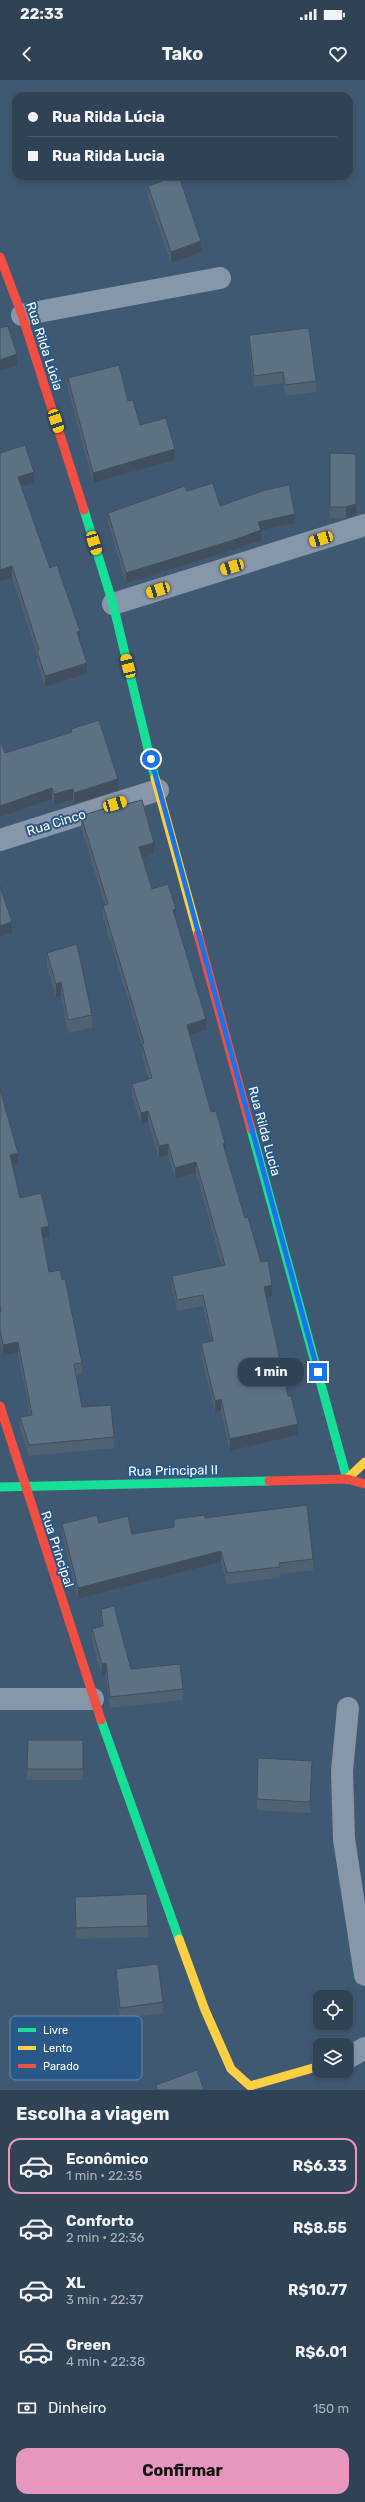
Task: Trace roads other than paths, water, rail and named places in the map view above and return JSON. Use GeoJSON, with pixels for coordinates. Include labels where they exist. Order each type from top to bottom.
{"type":"FeatureCollection","features":[{"type":"Feature","properties":{"kind":"street","name":"Rua Rilda Lúcia"},"geometry":{"type":"LineString","coordinates":[[0,257],[22,314],[113,604],[158,790]]}},
{"type":"Feature","properties":{"kind":"street"},"geometry":{"type":"LineString","coordinates":[[22,314],[220,278]]}},
{"type":"Feature","properties":{"kind":"street"},"geometry":{"type":"LineString","coordinates":[[113,604],[365,525]]}},
{"type":"Feature","properties":{"kind":"street","name":"Rua Cinco"},"geometry":{"type":"LineString","coordinates":[[0,840],[158,790]]}},
{"type":"Feature","properties":{"kind":"street","name":"Rua Rilda Lucia"},"geometry":{"type":"LineString","coordinates":[[158,790],[347,1479]]}},
{"type":"Feature","properties":{"kind":"street","name":"Rua Principal"},"geometry":{"type":"LineString","coordinates":[[0,1406],[93,1699],[205,2010],[231,2069],[250,2086],[313,2068]]}},
{"type":"Feature","properties":{"kind":"street"},"geometry":{"type":"LineString","coordinates":[[347,1479],[365,1462]]}},
{"type":"Feature","properties":{"kind":"street","name":"Rua Principal II"},"geometry":{"type":"LineString","coordinates":[[0,1487],[347,1479],[365,1484]]}},
{"type":"Feature","properties":{"kind":"street"},"geometry":{"type":"LineString","coordinates":[[0,1699],[93,1699]]}},
{"type":"Feature","properties":{"kind":"street"},"geometry":{"type":"LineString","coordinates":[[348,1708],[342,1771],[344,1839],[365,1975]]}},
{"type":"Feature","properties":{"kind":"street"},"geometry":{"type":"LineString","coordinates":[[353,2055],[365,2048]]}}]}
